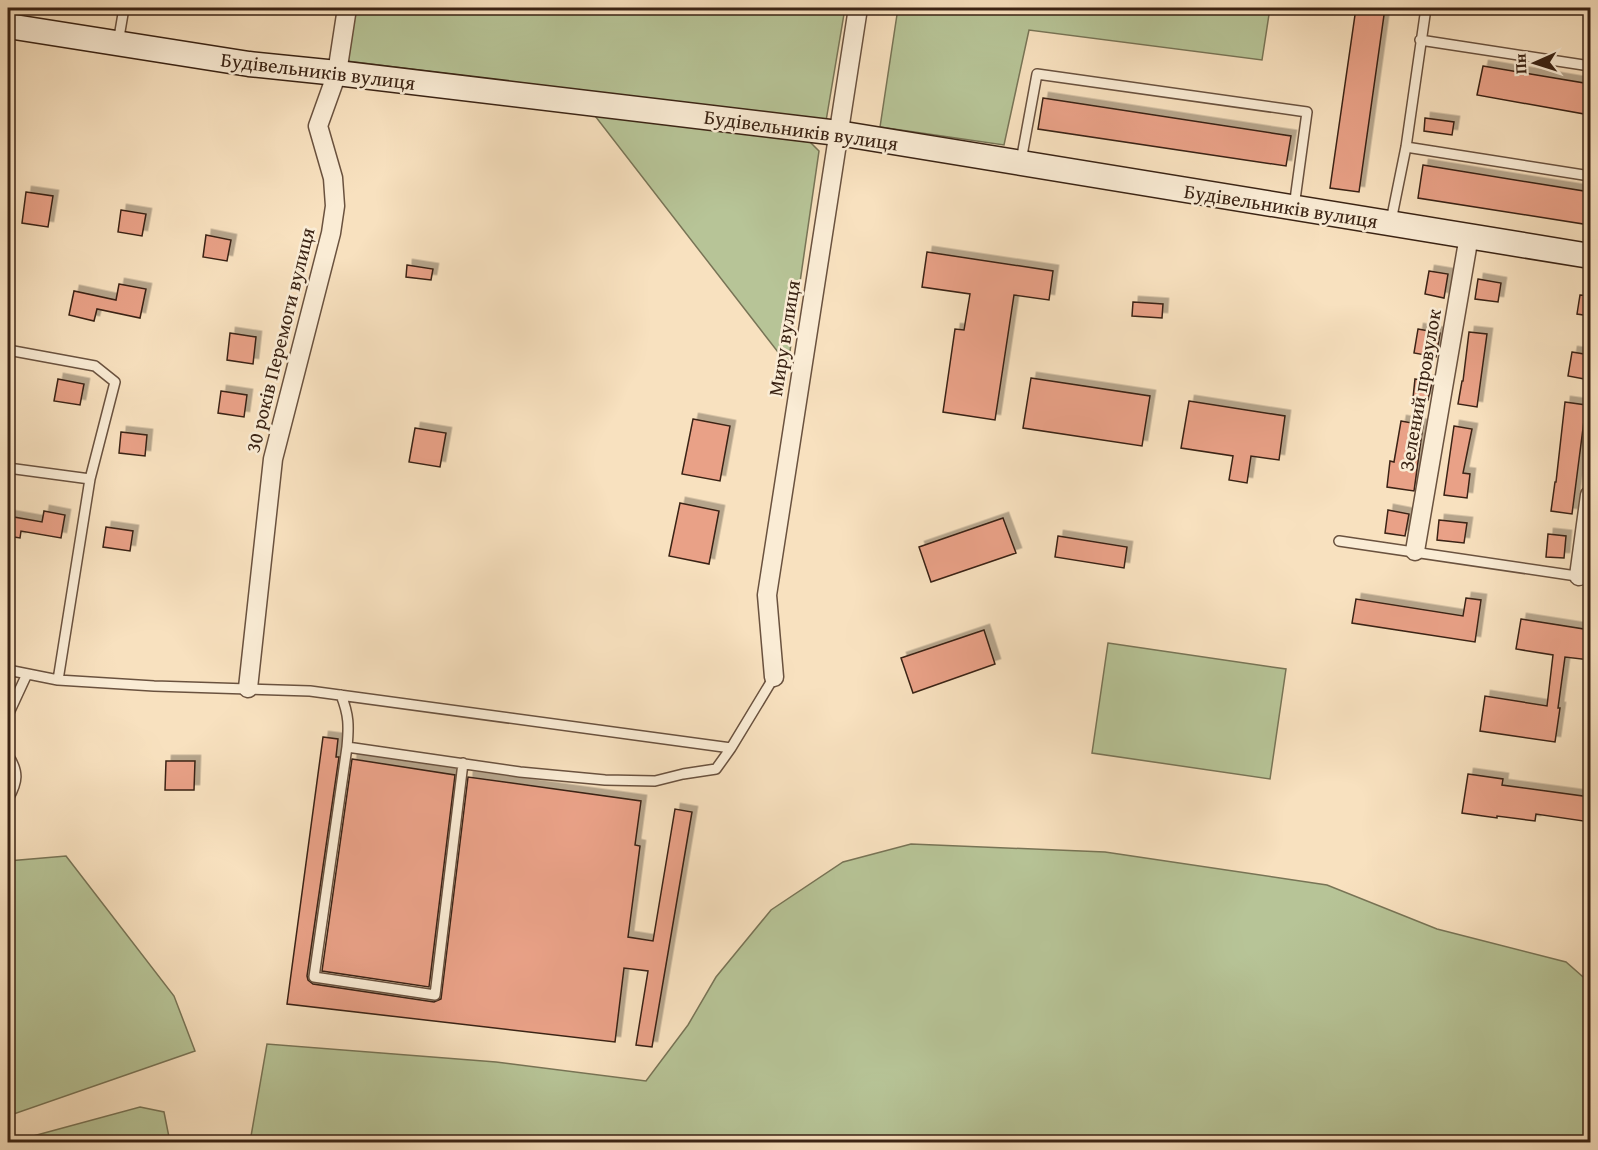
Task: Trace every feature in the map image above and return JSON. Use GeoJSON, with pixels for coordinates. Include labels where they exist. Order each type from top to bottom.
{"type":"FeatureCollection","features":[{"type":"Feature","properties":{"kind":"street","name":"30 років Перемоги вулиця"},"geometry":{"type":"LineString","coordinates":[[248,688],[273,459],[331,233],[335,206],[333,178],[318,126],[337,73],[347,8]]}},
{"type":"Feature","properties":{"kind":"street","name":"Миру вулиця"},"geometry":{"type":"LineString","coordinates":[[774,677],[767,595],[858,8]]}},
{"type":"Feature","properties":{"kind":"street","name":"Будівельників вулиця"},"geometry":{"type":"LineString","coordinates":[[8,27],[249,64],[838,133],[1590,256]]}},
{"type":"Feature","properties":{"kind":"street","name":"Зелений провулок"},"geometry":{"type":"LineString","coordinates":[[1415,551],[1469,236]]}},
{"type":"Feature","properties":{"kind":"street"},"geometry":{"type":"LineString","coordinates":[[1585,577],[1590,495]]}},
{"type":"Feature","properties":{"kind":"lane"},"geometry":{"type":"LineString","coordinates":[[118,43],[124,8]]}},
{"type":"Feature","properties":{"kind":"lane"},"geometry":{"type":"LineString","coordinates":[[1390,223],[1406,147],[1426,8]]}},
{"type":"Feature","properties":{"kind":"lane"},"geometry":{"type":"LineString","coordinates":[[1420,40],[1590,66]]}},
{"type":"Feature","properties":{"kind":"lane"},"geometry":{"type":"LineString","coordinates":[[1020,163],[1037,74],[1307,112],[1294,208]]}},
{"type":"Feature","properties":{"kind":"lane"},"geometry":{"type":"LineString","coordinates":[[1406,147],[1590,176]]}},
{"type":"Feature","properties":{"kind":"lane"},"geometry":{"type":"LineString","coordinates":[[8,350],[95,366],[115,382],[90,479],[58,680]]}},
{"type":"Feature","properties":{"kind":"lane"},"geometry":{"type":"LineString","coordinates":[[8,468],[90,479]]}},
{"type":"Feature","properties":{"kind":"lane"},"geometry":{"type":"LineString","coordinates":[[1338,541],[1585,577]]}},
{"type":"Feature","properties":{"kind":"lane"},"geometry":{"type":"LineString","coordinates":[[8,670],[58,680],[154,686],[310,691],[731,748]]}},
{"type":"Feature","properties":{"kind":"lane"},"geometry":{"type":"LineString","coordinates":[[8,715],[27,674]]}},
{"type":"Feature","properties":{"kind":"lane"},"geometry":{"type":"LineString","coordinates":[[347,747],[520,771],[605,780],[655,781],[716,769],[774,677]]}},
{"type":"Feature","properties":{"kind":"lane"},"geometry":{"type":"LineString","coordinates":[[341,695],[348,712],[349,727],[314,977],[435,994],[463,763]]}},
{"type":"Feature","properties":{"kind":"lane"},"geometry":{"type":"LineString","coordinates":[[8,754],[14,767],[16,783],[8,799]]}},
{"type":"Feature","properties":{"kind":"green space"},"geometry":{"type":"Polygon","coordinates":[[[356,8],[845,8],[826,121],[347,61],[356,8]]]}},
{"type":"Feature","properties":{"kind":"green space"},"geometry":{"type":"Polygon","coordinates":[[[898,8],[1270,8],[1262,60],[1029,30],[1004,145],[880,127],[898,8]]]}},
{"type":"Feature","properties":{"kind":"green space"},"geometry":{"type":"Polygon","coordinates":[[[592,112],[805,137],[819,151],[788,365],[592,112]]]}},
{"type":"Feature","properties":{"kind":"green space"},"geometry":{"type":"Polygon","coordinates":[[[1108,643],[1286,669],[1270,779],[1092,753],[1108,643]]]}},
{"type":"Feature","properties":{"kind":"green space"},"geometry":{"type":"Polygon","coordinates":[[[911,844],[1105,852],[1327,885],[1437,929],[1566,962],[1590,983],[1590,1142],[250,1142],[267,1044],[496,1062],[646,1081],[688,1025],[716,977],[771,910],[843,862],[911,844]]]}},
{"type":"Feature","properties":{"kind":"green space"},"geometry":{"type":"Polygon","coordinates":[[[66,856],[174,996],[195,1051],[8,1116],[8,861],[66,856]]]}},
{"type":"Feature","properties":{"kind":"green space"},"geometry":{"type":"Polygon","coordinates":[[[140,1107],[164,1112],[170,1142],[11,1142],[140,1107]]]}},
{"type":"Feature","properties":{"kind":"building"},"geometry":{"type":"Polygon","coordinates":[[[1356,8],[1385,8],[1359,192],[1330,188],[1356,8]]]}},
{"type":"Feature","properties":{"kind":"building"},"geometry":{"type":"Polygon","coordinates":[[[1483,66],[1590,84],[1590,115],[1477,95],[1483,66]]]}},
{"type":"Feature","properties":{"kind":"building"},"geometry":{"type":"Polygon","coordinates":[[[1043,98],[1291,136],[1286,166],[1038,129],[1043,98]]]}},
{"type":"Feature","properties":{"kind":"building"},"geometry":{"type":"Polygon","coordinates":[[[1425,118],[1454,122],[1452,135],[1424,131],[1425,118]]]}},
{"type":"Feature","properties":{"kind":"building"},"geometry":{"type":"Polygon","coordinates":[[[1423,165],[1590,192],[1590,225],[1418,198],[1423,165]]]}},
{"type":"Feature","properties":{"kind":"building"},"geometry":{"type":"Polygon","coordinates":[[[26,192],[53,196],[48,227],[22,223],[26,192]]]}},
{"type":"Feature","properties":{"kind":"building"},"geometry":{"type":"Polygon","coordinates":[[[121,210],[146,214],[142,236],[118,232],[121,210]]]}},
{"type":"Feature","properties":{"kind":"building"},"geometry":{"type":"Polygon","coordinates":[[[206,235],[231,240],[227,261],[203,257],[206,235]]]}},
{"type":"Feature","properties":{"kind":"building"},"geometry":{"type":"Polygon","coordinates":[[[927,252],[1053,271],[1049,300],[1014,295],[995,420],[943,412],[955,329],[964,330],[970,294],[922,287],[927,252]]]}},
{"type":"Feature","properties":{"kind":"building"},"geometry":{"type":"Polygon","coordinates":[[[407,265],[433,269],[431,280],[406,277],[407,265]]]}},
{"type":"Feature","properties":{"kind":"building"},"geometry":{"type":"Polygon","coordinates":[[[1429,271],[1448,274],[1444,298],[1425,294],[1429,271]]]}},
{"type":"Feature","properties":{"kind":"building"},"geometry":{"type":"Polygon","coordinates":[[[1478,279],[1501,283],[1498,302],[1475,299],[1478,279]]]}},
{"type":"Feature","properties":{"kind":"building"},"geometry":{"type":"Polygon","coordinates":[[[119,284],[146,289],[140,318],[97,309],[94,321],[69,315],[74,291],[116,300],[119,284]]]}},
{"type":"Feature","properties":{"kind":"building"},"geometry":{"type":"Polygon","coordinates":[[[1580,295],[1590,296],[1590,316],[1577,314],[1580,295]]]}},
{"type":"Feature","properties":{"kind":"building"},"geometry":{"type":"Polygon","coordinates":[[[1133,302],[1163,304],[1162,318],[1132,316],[1133,302]]]}},
{"type":"Feature","properties":{"kind":"building"},"geometry":{"type":"Polygon","coordinates":[[[1418,329],[1440,333],[1436,357],[1414,353],[1418,329]]]}},
{"type":"Feature","properties":{"kind":"building"},"geometry":{"type":"Polygon","coordinates":[[[1469,332],[1487,334],[1477,407],[1458,404],[1469,332]]]}},
{"type":"Feature","properties":{"kind":"building"},"geometry":{"type":"Polygon","coordinates":[[[230,333],[256,337],[253,364],[227,360],[230,333]]]}},
{"type":"Feature","properties":{"kind":"building"},"geometry":{"type":"Polygon","coordinates":[[[1572,352],[1590,355],[1590,380],[1568,376],[1572,352]]]}},
{"type":"Feature","properties":{"kind":"building"},"geometry":{"type":"Polygon","coordinates":[[[1031,378],[1150,396],[1142,446],[1023,428],[1031,378]]]}},
{"type":"Feature","properties":{"kind":"building"},"geometry":{"type":"Polygon","coordinates":[[[58,379],[84,384],[80,405],[54,401],[58,379]]]}},
{"type":"Feature","properties":{"kind":"building"},"geometry":{"type":"Polygon","coordinates":[[[1415,379],[1432,382],[1428,400],[1413,398],[1415,379]]]}},
{"type":"Feature","properties":{"kind":"building"},"geometry":{"type":"Polygon","coordinates":[[[221,391],[247,395],[244,417],[218,413],[221,391]]]}},
{"type":"Feature","properties":{"kind":"building"},"geometry":{"type":"Polygon","coordinates":[[[1189,401],[1285,416],[1279,460],[1251,456],[1247,483],[1229,480],[1233,456],[1181,448],[1189,401]]]}},
{"type":"Feature","properties":{"kind":"building"},"geometry":{"type":"Polygon","coordinates":[[[1565,402],[1586,405],[1572,514],[1551,511],[1565,402]]]}},
{"type":"Feature","properties":{"kind":"building"},"geometry":{"type":"Polygon","coordinates":[[[693,419],[730,426],[720,481],[682,474],[693,419]]]}},
{"type":"Feature","properties":{"kind":"building"},"geometry":{"type":"Polygon","coordinates":[[[1401,421],[1423,425],[1414,491],[1387,487],[1390,461],[1394,462],[1401,421]]]}},
{"type":"Feature","properties":{"kind":"building"},"geometry":{"type":"Polygon","coordinates":[[[1454,426],[1472,429],[1463,473],[1470,474],[1467,498],[1444,495],[1454,426]]]}},
{"type":"Feature","properties":{"kind":"building"},"geometry":{"type":"Polygon","coordinates":[[[415,428],[446,433],[440,467],[409,462],[415,428]]]}},
{"type":"Feature","properties":{"kind":"building"},"geometry":{"type":"Polygon","coordinates":[[[121,432],[147,435],[145,456],[119,453],[121,432]]]}},
{"type":"Feature","properties":{"kind":"building"},"geometry":{"type":"Polygon","coordinates":[[[680,503],[719,511],[709,564],[669,556],[680,503]]]}},
{"type":"Feature","properties":{"kind":"building"},"geometry":{"type":"Polygon","coordinates":[[[1388,510],[1409,514],[1405,536],[1385,533],[1388,510]]]}},
{"type":"Feature","properties":{"kind":"building"},"geometry":{"type":"Polygon","coordinates":[[[44,511],[65,515],[61,538],[21,531],[20,538],[8,536],[8,516],[42,522],[44,511]]]}},
{"type":"Feature","properties":{"kind":"building"},"geometry":{"type":"Polygon","coordinates":[[[1003,518],[1016,553],[931,582],[919,547],[1003,518]]]}},
{"type":"Feature","properties":{"kind":"building"},"geometry":{"type":"Polygon","coordinates":[[[1439,520],[1467,523],[1464,543],[1437,540],[1439,520]]]}},
{"type":"Feature","properties":{"kind":"building"},"geometry":{"type":"Polygon","coordinates":[[[106,527],[133,531],[130,551],[103,547],[106,527]]]}},
{"type":"Feature","properties":{"kind":"building"},"geometry":{"type":"Polygon","coordinates":[[[1548,534],[1566,536],[1564,558],[1546,557],[1548,534]]]}},
{"type":"Feature","properties":{"kind":"building"},"geometry":{"type":"Polygon","coordinates":[[[1058,536],[1127,547],[1124,568],[1055,557],[1058,536]]]}},
{"type":"Feature","properties":{"kind":"building"},"geometry":{"type":"Polygon","coordinates":[[[1466,598],[1481,600],[1475,642],[1352,623],[1356,599],[1463,616],[1466,598]]]}},
{"type":"Feature","properties":{"kind":"building"},"geometry":{"type":"Polygon","coordinates":[[[1521,619],[1590,630],[1590,660],[1565,657],[1555,742],[1480,731],[1485,696],[1547,706],[1553,655],[1516,649],[1521,619]]]}},
{"type":"Feature","properties":{"kind":"building"},"geometry":{"type":"Polygon","coordinates":[[[984,630],[995,664],[913,693],[901,658],[984,630]]]}},
{"type":"Feature","properties":{"kind":"building"},"geometry":{"type":"Polygon","coordinates":[[[323,737],[338,739],[336,757],[339,757],[307,976],[313,984],[434,1002],[441,999],[468,777],[641,801],[635,845],[640,846],[628,937],[653,941],[675,809],[692,812],[652,1047],[636,1045],[648,971],[624,968],[615,1042],[287,1004],[323,737]]]}},
{"type":"Feature","properties":{"kind":"building"},"geometry":{"type":"Polygon","coordinates":[[[352,759],[455,775],[429,987],[322,971],[352,759]]]}},
{"type":"Feature","properties":{"kind":"building"},"geometry":{"type":"Polygon","coordinates":[[[166,761],[195,761],[194,790],[165,790],[166,761]]]}},
{"type":"Feature","properties":{"kind":"building"},"geometry":{"type":"Polygon","coordinates":[[[1468,774],[1503,779],[1502,785],[1590,797],[1590,822],[1536,814],[1535,821],[1462,813],[1468,774]]]}}]}
